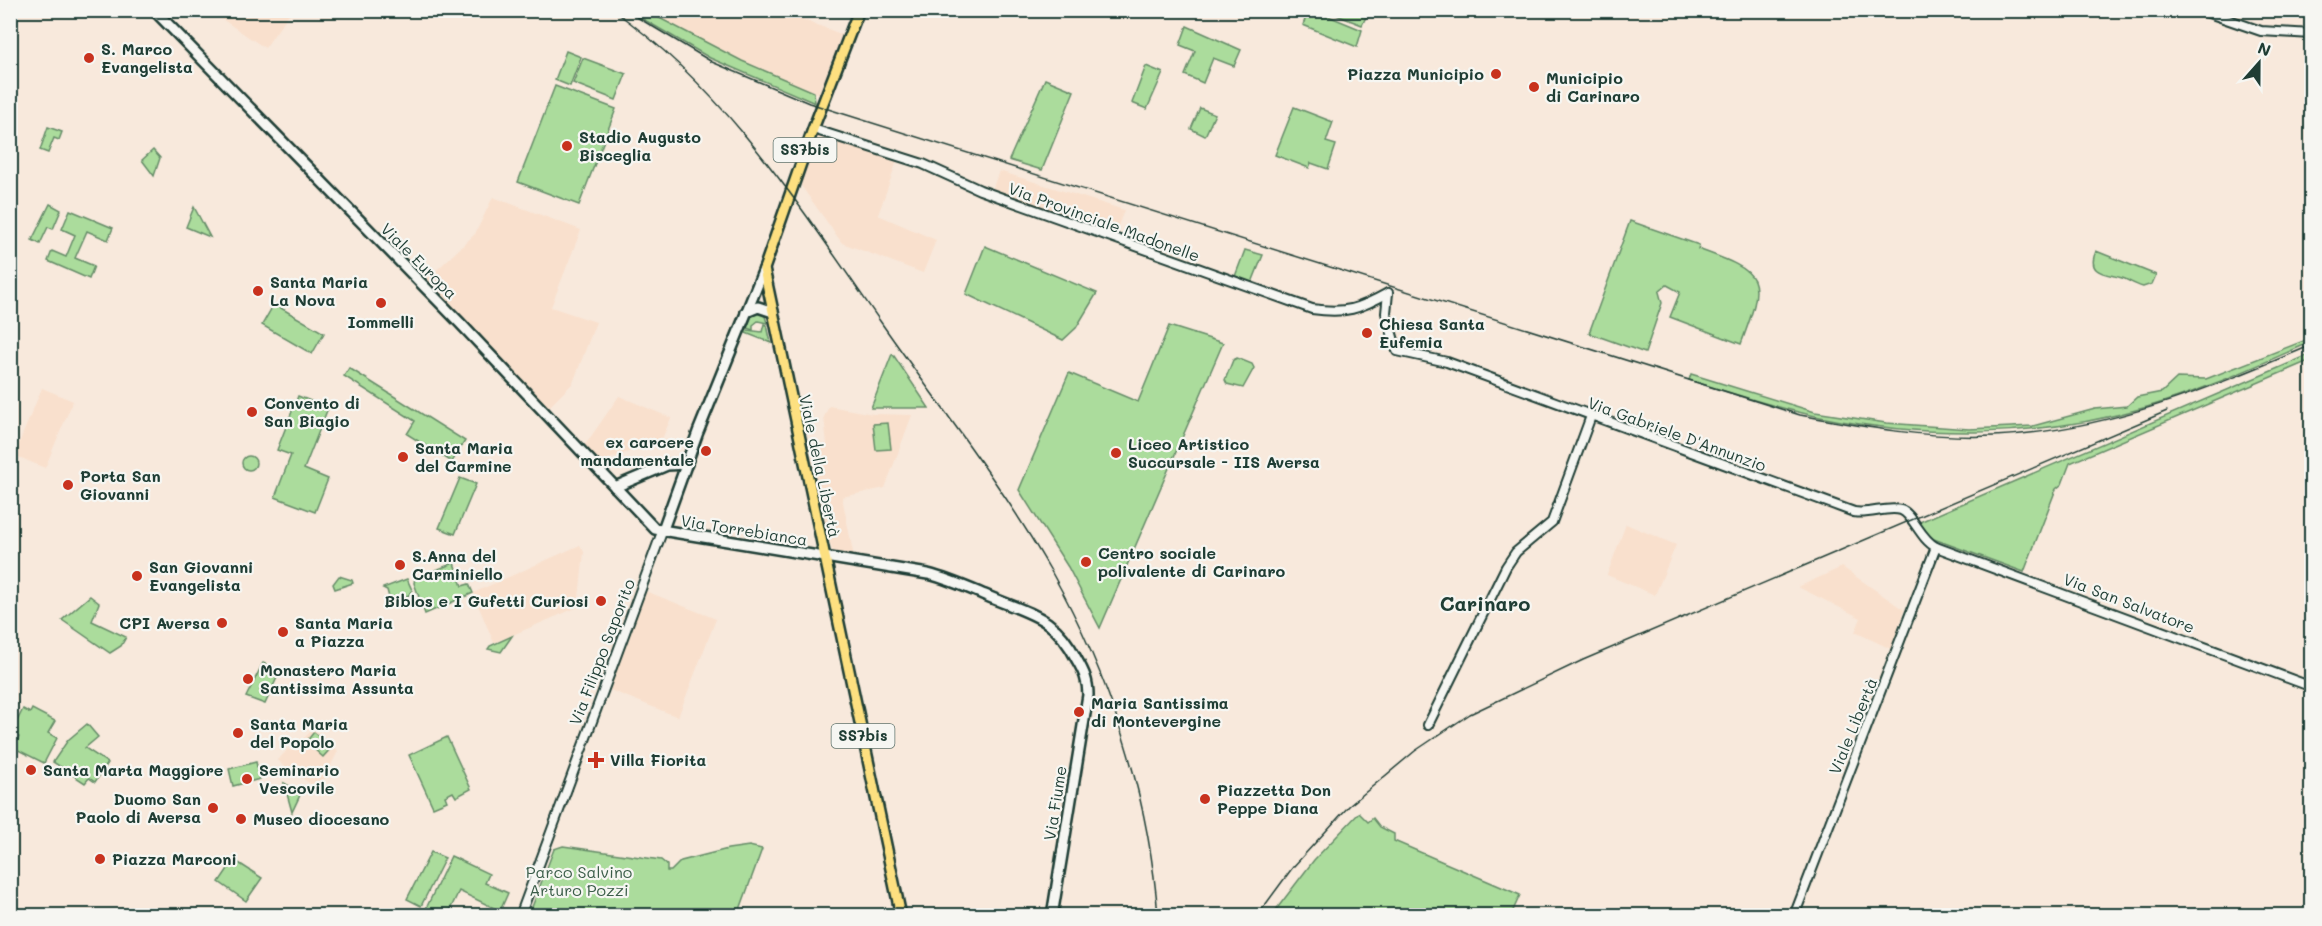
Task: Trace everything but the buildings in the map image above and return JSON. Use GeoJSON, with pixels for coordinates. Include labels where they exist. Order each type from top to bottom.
{"type":"FeatureCollection","features":[{"type":"Feature","properties":{"kind":"main road","name":"Viale Europa"},"geometry":{"type":"LineString","coordinates":[[154,10],[460,323],[655,529],[662,532]]}},
{"type":"Feature","properties":{"kind":"main road","name":"SS7bis"},"geometry":{"type":"LineString","coordinates":[[764,269],[813,129],[859,10]]}},
{"type":"Feature","properties":{"kind":"main road","name":"Via Filippo Saporito"},"geometry":{"type":"LineString","coordinates":[[662,532],[764,269]]}},
{"type":"Feature","properties":{"kind":"main road","name":"Viale della Libertà"},"geometry":{"type":"LineString","coordinates":[[764,269],[901,915]]}},
{"type":"Feature","properties":{"kind":"main road"},"geometry":{"type":"LineString","coordinates":[[746,312],[758,307],[773,312]]}},
{"type":"Feature","properties":{"kind":"main road"},"geometry":{"type":"LineString","coordinates":[[615,487],[667,465],[687,464]]}},
{"type":"Feature","properties":{"kind":"main road","name":"Via Torrebianca"},"geometry":{"type":"LineString","coordinates":[[662,532],[952,580],[1039,616],[1054,626],[1071,648],[1088,680],[1088,695]]}},
{"type":"Feature","properties":{"kind":"main road","name":"Via Fiume"},"geometry":{"type":"LineString","coordinates":[[1052,915],[1088,695]]}},
{"type":"Feature","properties":{"kind":"street"},"geometry":{"type":"LineString","coordinates":[[2200,10],[2261,31],[2312,34]]}},
{"type":"Feature","properties":{"kind":"street","name":"Via Provinciale Madonelle"},"geometry":{"type":"LineString","coordinates":[[813,129],[923,164],[1010,202],[1312,309],[1347,312],[1360,309],[1388,293],[1386,313],[1397,351]]}},
{"type":"Feature","properties":{"kind":"street","name":"Via Gabriele D'Annunzio"},"geometry":{"type":"LineString","coordinates":[[1397,351],[1447,362],[1854,512],[1865,514],[1900,510],[1907,514],[1923,538],[1936,547]]}},
{"type":"Feature","properties":{"kind":"street"},"geometry":{"type":"LineString","coordinates":[[1428,725],[1506,567],[1527,543],[1551,522],[1591,416]]}},
{"type":"Feature","properties":{"kind":"street","name":"Via Filippo Saporito"},"geometry":{"type":"LineString","coordinates":[[520,915],[662,532]]}},
{"type":"Feature","properties":{"kind":"street","name":"Via San Salvatore"},"geometry":{"type":"LineString","coordinates":[[1936,547],[2312,687]]}},
{"type":"Feature","properties":{"kind":"street","name":"Viale Libertà"},"geometry":{"type":"LineString","coordinates":[[1794,915],[1936,547]]}},
{"type":"Feature","properties":{"kind":"shaded area"},"geometry":{"type":"Polygon","coordinates":[[[210,11],[291,11],[265,48],[210,11]]]}},
{"type":"Feature","properties":{"kind":"shaded area"},"geometry":{"type":"Polygon","coordinates":[[[646,11],[781,11],[846,36],[822,95],[741,63],[646,11]]]}},
{"type":"Feature","properties":{"kind":"shaded area"},"geometry":{"type":"Polygon","coordinates":[[[814,131],[898,158],[878,215],[936,240],[923,273],[842,243],[797,180],[814,131]]]}},
{"type":"Feature","properties":{"kind":"shaded area"},"geometry":{"type":"Polygon","coordinates":[[[999,171],[1124,210],[1114,237],[991,193],[999,171]]]}},
{"type":"Feature","properties":{"kind":"shaded area"},"geometry":{"type":"Polygon","coordinates":[[[493,197],[581,230],[551,307],[596,322],[573,383],[547,409],[423,283],[475,234],[493,197]]]}},
{"type":"Feature","properties":{"kind":"shaded area"},"geometry":{"type":"Polygon","coordinates":[[[42,388],[73,401],[45,468],[14,455],[42,388]]]}},
{"type":"Feature","properties":{"kind":"shaded area"},"geometry":{"type":"Polygon","coordinates":[[[619,396],[671,418],[662,439],[597,464],[583,448],[619,396]]]}},
{"type":"Feature","properties":{"kind":"shaded area"},"geometry":{"type":"Polygon","coordinates":[[[829,406],[873,414],[912,415],[885,488],[842,497],[854,557],[840,555],[832,550],[817,498],[820,497],[811,458],[827,444],[824,417],[829,406]]]}},
{"type":"Feature","properties":{"kind":"shaded area"},"geometry":{"type":"Polygon","coordinates":[[[1626,524],[1676,545],[1655,595],[1607,575],[1626,524]]]}},
{"type":"Feature","properties":{"kind":"shaded area"},"geometry":{"type":"Polygon","coordinates":[[[580,545],[584,552],[578,607],[494,643],[473,593],[580,545]]]}},
{"type":"Feature","properties":{"kind":"shaded area"},"geometry":{"type":"Polygon","coordinates":[[[1842,567],[1904,610],[1891,649],[1855,632],[1861,618],[1798,587],[1842,567]]]}},
{"type":"Feature","properties":{"kind":"shaded area"},"geometry":{"type":"Polygon","coordinates":[[[643,590],[716,619],[678,717],[605,688],[643,590]]]}},
{"type":"Feature","properties":{"kind":"shaded area"},"geometry":{"type":"Polygon","coordinates":[[[313,729],[338,751],[319,789],[284,767],[278,760],[288,749],[291,751],[313,729]]]}},
{"type":"Feature","properties":{"kind":"green space"},"geometry":{"type":"Polygon","coordinates":[[[1369,10],[1362,25],[1326,11],[1369,10]]]}},
{"type":"Feature","properties":{"kind":"green space"},"geometry":{"type":"Polygon","coordinates":[[[629,11],[646,11],[742,61],[814,92],[815,103],[710,58],[629,11]]]}},
{"type":"Feature","properties":{"kind":"green space"},"geometry":{"type":"Polygon","coordinates":[[[1308,11],[1316,11],[1362,30],[1357,47],[1303,25],[1308,11]]]}},
{"type":"Feature","properties":{"kind":"green space"},"geometry":{"type":"Polygon","coordinates":[[[1187,26],[1241,50],[1234,66],[1213,58],[1203,83],[1185,75],[1195,51],[1180,45],[1187,26]]]}},
{"type":"Feature","properties":{"kind":"green space"},"geometry":{"type":"Polygon","coordinates":[[[566,51],[581,57],[570,86],[555,80],[566,51]]]}},
{"type":"Feature","properties":{"kind":"green space"},"geometry":{"type":"Polygon","coordinates":[[[583,58],[626,74],[616,100],[573,83],[583,58]]]}},
{"type":"Feature","properties":{"kind":"green space"},"geometry":{"type":"Polygon","coordinates":[[[1146,66],[1163,73],[1147,109],[1132,103],[1146,66]]]}},
{"type":"Feature","properties":{"kind":"green space"},"geometry":{"type":"Polygon","coordinates":[[[1045,79],[1074,91],[1042,170],[1009,160],[1045,79]]]}},
{"type":"Feature","properties":{"kind":"green space","name":"Stadio Augusto Bisceglia"},"geometry":{"type":"Polygon","coordinates":[[[555,86],[616,109],[579,205],[518,182],[555,86]]]}},
{"type":"Feature","properties":{"kind":"green space"},"geometry":{"type":"Polygon","coordinates":[[[1294,107],[1333,122],[1326,142],[1336,145],[1328,169],[1311,163],[1309,168],[1275,155],[1294,107]]]}},
{"type":"Feature","properties":{"kind":"green space"},"geometry":{"type":"Polygon","coordinates":[[[1200,108],[1215,114],[1205,136],[1191,129],[1200,108]]]}},
{"type":"Feature","properties":{"kind":"green space"},"geometry":{"type":"Polygon","coordinates":[[[48,127],[62,132],[59,140],[54,138],[48,153],[40,150],[48,127]]]}},
{"type":"Feature","properties":{"kind":"green space"},"geometry":{"type":"Polygon","coordinates":[[[153,150],[160,158],[154,176],[142,160],[153,150]]]}},
{"type":"Feature","properties":{"kind":"green space"},"geometry":{"type":"Polygon","coordinates":[[[50,204],[61,210],[53,229],[48,227],[40,244],[32,240],[50,204]]]}},
{"type":"Feature","properties":{"kind":"green space"},"geometry":{"type":"Polygon","coordinates":[[[194,207],[210,237],[186,227],[194,207]]]}},
{"type":"Feature","properties":{"kind":"green space"},"geometry":{"type":"Polygon","coordinates":[[[70,210],[113,228],[108,240],[87,231],[75,258],[94,266],[89,279],[48,261],[52,251],[66,257],[75,235],[62,229],[70,210]]]}},
{"type":"Feature","properties":{"kind":"green space"},"geometry":{"type":"Polygon","coordinates":[[[1630,221],[1699,245],[1698,249],[1720,257],[1748,272],[1754,280],[1756,291],[1741,344],[1670,317],[1680,292],[1667,285],[1659,292],[1662,303],[1645,353],[1589,333],[1630,221]]]}},
{"type":"Feature","properties":{"kind":"green space"},"geometry":{"type":"Polygon","coordinates":[[[985,246],[1097,293],[1076,328],[1063,340],[966,294],[985,246]]]}},
{"type":"Feature","properties":{"kind":"green space"},"geometry":{"type":"Polygon","coordinates":[[[1245,250],[1263,255],[1251,285],[1234,279],[1245,250]]]}},
{"type":"Feature","properties":{"kind":"green space"},"geometry":{"type":"Polygon","coordinates":[[[2096,251],[2156,275],[2152,284],[2143,287],[2100,272],[2094,265],[2093,259],[2096,251]]]}},
{"type":"Feature","properties":{"kind":"green space"},"geometry":{"type":"Polygon","coordinates":[[[274,304],[324,333],[312,354],[262,325],[274,304]]]}},
{"type":"Feature","properties":{"kind":"green space"},"geometry":{"type":"Polygon","coordinates":[[[758,313],[765,316],[767,323],[758,321],[753,325],[753,330],[747,328],[752,315],[758,313]]]}},
{"type":"Feature","properties":{"kind":"green space"},"geometry":{"type":"Polygon","coordinates":[[[764,324],[767,325],[771,343],[746,333],[747,330],[762,332],[764,324]]]}},
{"type":"Feature","properties":{"kind":"green space"},"geometry":{"type":"Polygon","coordinates":[[[1169,326],[1223,343],[1100,628],[1068,567],[1019,490],[1069,373],[1138,402],[1169,326]]]}},
{"type":"Feature","properties":{"kind":"green space"},"geometry":{"type":"Polygon","coordinates":[[[2311,338],[2311,342],[2271,360],[2168,401],[2107,417],[2025,430],[1943,432],[1861,424],[1787,409],[1689,380],[1691,374],[1815,412],[1886,423],[1969,429],[2033,426],[2095,409],[2127,406],[2137,397],[2162,392],[2177,378],[2206,379],[2311,338]]]}},
{"type":"Feature","properties":{"kind":"green space"},"geometry":{"type":"Polygon","coordinates":[[[892,354],[894,356],[929,408],[871,408],[892,354]]]}},
{"type":"Feature","properties":{"kind":"green space"},"geometry":{"type":"Polygon","coordinates":[[[2311,354],[2311,360],[2070,463],[2062,484],[2056,489],[2024,572],[1931,538],[1915,524],[2311,354]]]}},
{"type":"Feature","properties":{"kind":"green space"},"geometry":{"type":"Polygon","coordinates":[[[1237,358],[1252,364],[1254,368],[1243,388],[1227,384],[1225,380],[1233,360],[1237,358]]]}},
{"type":"Feature","properties":{"kind":"green space"},"geometry":{"type":"Polygon","coordinates":[[[349,368],[465,441],[452,462],[407,434],[415,421],[344,376],[349,368]]]}},
{"type":"Feature","properties":{"kind":"green space"},"geometry":{"type":"Polygon","coordinates":[[[298,396],[328,408],[304,469],[328,479],[315,512],[275,497],[291,455],[277,450],[298,396]]]}},
{"type":"Feature","properties":{"kind":"green space"},"geometry":{"type":"Polygon","coordinates":[[[888,423],[891,449],[876,450],[873,424],[888,423]]]}},
{"type":"Feature","properties":{"kind":"green space"},"geometry":{"type":"Polygon","coordinates":[[[249,456],[254,458],[256,463],[254,468],[249,470],[244,468],[242,463],[244,458],[249,456]]]}},
{"type":"Feature","properties":{"kind":"green space"},"geometry":{"type":"Polygon","coordinates":[[[460,478],[476,484],[455,534],[439,528],[460,478]]]}},
{"type":"Feature","properties":{"kind":"green space"},"geometry":{"type":"Polygon","coordinates":[[[454,563],[462,586],[469,584],[473,593],[425,614],[414,583],[415,578],[454,563]]]}},
{"type":"Feature","properties":{"kind":"green space"},"geometry":{"type":"Polygon","coordinates":[[[339,576],[352,580],[353,583],[335,589],[333,584],[339,576]]]}},
{"type":"Feature","properties":{"kind":"green space"},"geometry":{"type":"Polygon","coordinates":[[[407,579],[412,590],[409,595],[390,601],[387,590],[383,588],[407,579]]]}},
{"type":"Feature","properties":{"kind":"green space"},"geometry":{"type":"Polygon","coordinates":[[[90,596],[99,603],[92,621],[126,637],[121,646],[110,653],[62,620],[90,596]]]}},
{"type":"Feature","properties":{"kind":"green space"},"geometry":{"type":"Polygon","coordinates":[[[512,636],[501,652],[488,649],[490,646],[512,636]]]}},
{"type":"Feature","properties":{"kind":"green space"},"geometry":{"type":"Polygon","coordinates":[[[263,663],[280,671],[265,704],[246,697],[263,663]]]}},
{"type":"Feature","properties":{"kind":"green space"},"geometry":{"type":"Polygon","coordinates":[[[23,709],[30,713],[32,709],[55,721],[48,733],[57,738],[44,763],[14,748],[19,737],[11,733],[23,709]]]}},
{"type":"Feature","properties":{"kind":"green space"},"geometry":{"type":"Polygon","coordinates":[[[87,724],[98,737],[85,748],[108,763],[95,782],[89,778],[85,783],[53,762],[68,740],[87,724]]]}},
{"type":"Feature","properties":{"kind":"green space"},"geometry":{"type":"Polygon","coordinates":[[[314,732],[332,747],[323,757],[306,742],[314,732]]]}},
{"type":"Feature","properties":{"kind":"green space"},"geometry":{"type":"Polygon","coordinates":[[[447,737],[471,789],[456,797],[453,792],[445,796],[447,801],[433,807],[409,755],[447,737]]]}},
{"type":"Feature","properties":{"kind":"green space"},"geometry":{"type":"Polygon","coordinates":[[[256,762],[260,779],[233,786],[229,769],[256,762]]]}},
{"type":"Feature","properties":{"kind":"green space"},"geometry":{"type":"Polygon","coordinates":[[[284,783],[301,793],[292,812],[284,783]]]}},
{"type":"Feature","properties":{"kind":"green space"},"geometry":{"type":"Polygon","coordinates":[[[1359,813],[1368,822],[1373,818],[1380,827],[1394,834],[1394,841],[1520,895],[1511,915],[1272,915],[1314,860],[1359,813]]]}},
{"type":"Feature","properties":{"kind":"green space","name":"Parco Salvino Arturo Pozzi"},"geometry":{"type":"Polygon","coordinates":[[[563,846],[661,860],[667,865],[667,871],[671,871],[681,861],[728,849],[749,846],[762,849],[738,915],[529,915],[554,849],[563,846]]]}},
{"type":"Feature","properties":{"kind":"green space"},"geometry":{"type":"Polygon","coordinates":[[[431,852],[445,858],[421,906],[407,899],[431,852]]]}},
{"type":"Feature","properties":{"kind":"green space"},"geometry":{"type":"Polygon","coordinates":[[[451,856],[489,874],[485,883],[508,893],[500,911],[459,891],[448,914],[451,915],[423,915],[451,856]]]}},
{"type":"Feature","properties":{"kind":"green space"},"geometry":{"type":"Polygon","coordinates":[[[234,860],[262,878],[246,901],[219,882],[234,860]]]}},
{"type":"Feature","properties":{"kind":"railway"},"geometry":{"type":"LineString","coordinates":[[613,10],[654,42],[692,77],[760,154],[821,236],[1032,538],[1072,611],[1091,652],[1123,738],[1146,826],[1158,916]]}},
{"type":"Feature","properties":{"kind":"railway"},"geometry":{"type":"LineString","coordinates":[[625,10],[712,62],[809,103],[1800,415],[1872,428],[1945,436],[1994,436],[2036,432],[2077,426],[2157,405],[2196,392],[2312,345]]}},
{"type":"Feature","properties":{"kind":"railway"},"geometry":{"type":"LineString","coordinates":[[1257,916],[1293,867],[1349,806],[1415,751],[1470,714],[1583,660],[2167,411]]}},
{"type":"Feature","properties":{"kind":"place","name":"S. Marco Evangelista"},"geometry":{"type":"Point","coordinates":[89,58]}},
{"type":"Feature","properties":{"kind":"place","name":"Piazza Municipio"},"geometry":{"type":"Point","coordinates":[1496,74]}},
{"type":"Feature","properties":{"kind":"place","name":"Municipio di Carinaro"},"geometry":{"type":"Point","coordinates":[1534,87]}},
{"type":"Feature","properties":{"kind":"place","name":"Stadio Augusto Bisceglia"},"geometry":{"type":"Point","coordinates":[567,146]}},
{"type":"Feature","properties":{"kind":"place","name":"Santa Maria La Nova"},"geometry":{"type":"Point","coordinates":[258,291]}},
{"type":"Feature","properties":{"kind":"place","name":"Iommelli"},"geometry":{"type":"Point","coordinates":[381,303]}},
{"type":"Feature","properties":{"kind":"place","name":"Chiesa Santa Eufemia"},"geometry":{"type":"Point","coordinates":[1367,333]}},
{"type":"Feature","properties":{"kind":"place","name":"Convento di San Biagio"},"geometry":{"type":"Point","coordinates":[252,412]}},
{"type":"Feature","properties":{"kind":"place","name":"ex carcere mandamentale"},"geometry":{"type":"Point","coordinates":[706,451]}},
{"type":"Feature","properties":{"kind":"place","name":"Liceo Artistico Succursale - IIS Aversa"},"geometry":{"type":"Point","coordinates":[1116,453]}},
{"type":"Feature","properties":{"kind":"place","name":"Santa Maria del Carmine"},"geometry":{"type":"Point","coordinates":[403,457]}},
{"type":"Feature","properties":{"kind":"place","name":"Porta San Giovanni"},"geometry":{"type":"Point","coordinates":[68,485]}},
{"type":"Feature","properties":{"kind":"place","name":"Centro sociale polivalente di Carinaro"},"geometry":{"type":"Point","coordinates":[1086,562]}},
{"type":"Feature","properties":{"kind":"place","name":"S.Anna del Carminiello"},"geometry":{"type":"Point","coordinates":[400,565]}},
{"type":"Feature","properties":{"kind":"place","name":"San Giovanni Evangelista"},"geometry":{"type":"Point","coordinates":[137,576]}},
{"type":"Feature","properties":{"kind":"place","name":"Biblos e I Gufetti Curiosi"},"geometry":{"type":"Point","coordinates":[601,601]}},
{"type":"Feature","properties":{"kind":"place","name":"CPI Aversa"},"geometry":{"type":"Point","coordinates":[222,623]}},
{"type":"Feature","properties":{"kind":"place","name":"Santa Maria a Piazza"},"geometry":{"type":"Point","coordinates":[283,632]}},
{"type":"Feature","properties":{"kind":"place","name":"Monastero Maria Santissima Assunta"},"geometry":{"type":"Point","coordinates":[248,679]}},
{"type":"Feature","properties":{"kind":"place","name":"Maria Santissima di Montevergine"},"geometry":{"type":"Point","coordinates":[1079,712]}},
{"type":"Feature","properties":{"kind":"place","name":"Santa Maria del Popolo"},"geometry":{"type":"Point","coordinates":[238,733]}},
{"type":"Feature","properties":{"kind":"place","name":"Villa Fiorita"},"geometry":{"type":"Point","coordinates":[596,760]}},
{"type":"Feature","properties":{"kind":"place","name":"Santa Marta Maggiore"},"geometry":{"type":"Point","coordinates":[31,770]}},
{"type":"Feature","properties":{"kind":"place","name":"Seminario Vescovile"},"geometry":{"type":"Point","coordinates":[247,779]}},
{"type":"Feature","properties":{"kind":"place","name":"Piazzetta Don Peppe Diana"},"geometry":{"type":"Point","coordinates":[1205,799]}},
{"type":"Feature","properties":{"kind":"place","name":"Duomo San Paolo di Aversa"},"geometry":{"type":"Point","coordinates":[213,808]}},
{"type":"Feature","properties":{"kind":"place","name":"Museo diocesano"},"geometry":{"type":"Point","coordinates":[241,819]}},
{"type":"Feature","properties":{"kind":"place","name":"Piazza Marconi"},"geometry":{"type":"Point","coordinates":[100,859]}},
{"type":"Feature","properties":{"kind":"district","name":"Carinaro"},"geometry":{"type":"Point","coordinates":[1485,604]}}]}
